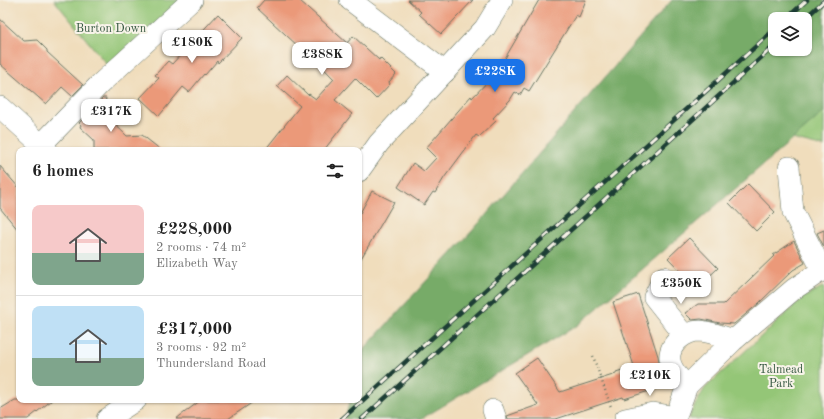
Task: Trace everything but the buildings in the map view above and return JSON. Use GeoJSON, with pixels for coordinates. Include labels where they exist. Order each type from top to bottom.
{"type":"FeatureCollection","features":[{"type":"Feature","properties":{"kind":"street"},"geometry":{"type":"LineString","coordinates":[[0,107],[44,147],[100,84],[192,0]]}},
{"type":"Feature","properties":{"kind":"street"},"geometry":{"type":"LineString","coordinates":[[350,0],[445,72]]}},
{"type":"Feature","properties":{"kind":"street"},"geometry":{"type":"LineString","coordinates":[[362,167],[379,143],[485,28],[502,0]]}},
{"type":"Feature","properties":{"kind":"street"},"geometry":{"type":"LineString","coordinates":[[619,416],[653,413],[676,418],[687,386],[734,340],[794,289],[823,269],[793,212],[789,167]]}},
{"type":"Feature","properties":{"kind":"street"},"geometry":{"type":"LineString","coordinates":[[664,277],[654,297],[684,335]]}},
{"type":"Feature","properties":{"kind":"street"},"geometry":{"type":"LineString","coordinates":[[687,386],[677,375],[670,362],[670,352],[676,341],[684,335],[699,331],[734,340]]}},
{"type":"Feature","properties":{"kind":"street"},"geometry":{"type":"LineString","coordinates":[[107,419],[131,403]]}},
{"type":"Feature","properties":{"kind":"path"},"geometry":{"type":"LineString","coordinates":[[593,356],[619,416]]}},
{"type":"Feature","properties":{"kind":"green space","name":"Burton Down"},"geometry":{"type":"Polygon","coordinates":[[[54,0],[184,0],[108,66],[54,0]]]}},
{"type":"Feature","properties":{"kind":"green space"},"geometry":{"type":"Polygon","coordinates":[[[672,0],[824,0],[824,112],[578,325],[421,419],[345,419],[349,403],[362,403],[362,356],[364,349],[473,230],[672,0]]]}},
{"type":"Feature","properties":{"kind":"green space"},"geometry":{"type":"Polygon","coordinates":[[[824,112],[824,147],[792,139],[824,112]]]}},
{"type":"Feature","properties":{"kind":"green space","name":"Talmead Park"},"geometry":{"type":"Polygon","coordinates":[[[824,286],[824,419],[689,419],[691,412],[705,388],[804,297],[824,286]]]}},
{"type":"Feature","properties":{"kind":"railway"},"geometry":{"type":"LineString","coordinates":[[794,12],[807,0]]}},
{"type":"Feature","properties":{"kind":"railway"},"geometry":{"type":"LineString","coordinates":[[812,12],[824,1]]}},
{"type":"Feature","properties":{"kind":"railway"},"geometry":{"type":"LineString","coordinates":[[362,401],[768,35]]}},
{"type":"Feature","properties":{"kind":"railway"},"geometry":{"type":"LineString","coordinates":[[362,419],[768,51]]}},
{"type":"Feature","properties":{"kind":"railway"},"geometry":{"type":"LineString","coordinates":[[342,419],[360,403]]}}]}
